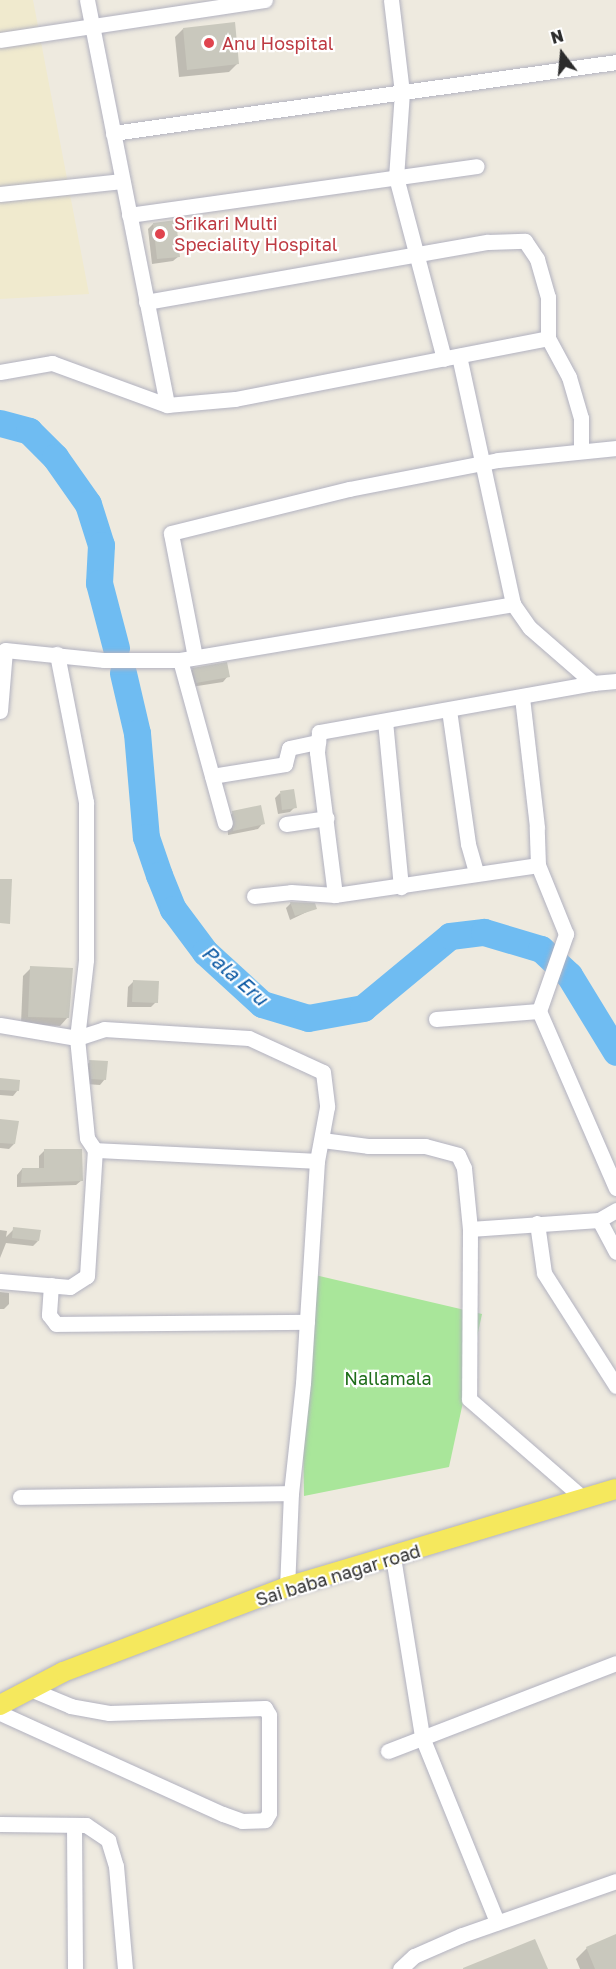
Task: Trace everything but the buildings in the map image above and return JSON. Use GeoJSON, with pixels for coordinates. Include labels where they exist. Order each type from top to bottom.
{"type":"FeatureCollection","features":[{"type":"Feature","properties":{"kind":"main road","name":"Sai baba nagar road"},"geometry":{"type":"LineString","coordinates":[[0,1705],[63,1672],[287,1587],[616,1490]]}},
{"type":"Feature","properties":{"kind":"street"},"geometry":{"type":"LineString","coordinates":[[87,0],[166,405]]}},
{"type":"Feature","properties":{"kind":"street"},"geometry":{"type":"LineString","coordinates":[[0,40],[265,0]]}},
{"type":"Feature","properties":{"kind":"street"},"geometry":{"type":"LineString","coordinates":[[391,0],[402,92],[396,177],[414,255],[444,359]]}},
{"type":"Feature","properties":{"kind":"street"},"geometry":{"type":"LineString","coordinates":[[113,133],[616,62]]}},
{"type":"Feature","properties":{"kind":"street"},"geometry":{"type":"LineString","coordinates":[[129,215],[477,166]]}},
{"type":"Feature","properties":{"kind":"street"},"geometry":{"type":"LineString","coordinates":[[0,194],[122,181]]}},
{"type":"Feature","properties":{"kind":"street"},"geometry":{"type":"LineString","coordinates":[[146,302],[488,242],[530,244],[548,297],[548,338],[569,377],[581,418],[581,452]]}},
{"type":"Feature","properties":{"kind":"street"},"geometry":{"type":"LineString","coordinates":[[0,372],[52,363],[166,405],[235,399],[548,338]]}},
{"type":"Feature","properties":{"kind":"street"},"geometry":{"type":"LineString","coordinates":[[459,356],[513,604],[530,628],[593,683]]}},
{"type":"Feature","properties":{"kind":"street"},"geometry":{"type":"LineString","coordinates":[[225,823],[212,776],[187,659],[171,533],[349,489],[483,464],[616,448]]}},
{"type":"Feature","properties":{"kind":"street"},"geometry":{"type":"LineString","coordinates":[[0,711],[3,650],[147,662],[187,659],[513,604]]}},
{"type":"Feature","properties":{"kind":"street"},"geometry":{"type":"LineString","coordinates":[[0,1281],[70,1287],[87,1276],[95,1150],[87,1138],[77,1038],[86,960],[86,802],[57,654]]}},
{"type":"Feature","properties":{"kind":"street"},"geometry":{"type":"LineString","coordinates":[[335,895],[318,742],[319,732],[386,721],[396,716],[449,710],[508,697],[522,698],[593,683],[616,681]]}},
{"type":"Feature","properties":{"kind":"street"},"geometry":{"type":"LineString","coordinates":[[522,698],[537,827],[538,865],[566,934],[539,1011],[616,1188]]}},
{"type":"Feature","properties":{"kind":"street"},"geometry":{"type":"LineString","coordinates":[[449,710],[468,844],[476,872]]}},
{"type":"Feature","properties":{"kind":"street"},"geometry":{"type":"LineString","coordinates":[[386,721],[401,887]]}},
{"type":"Feature","properties":{"kind":"street"},"geometry":{"type":"LineString","coordinates":[[212,776],[285,764],[289,748],[318,742]]}},
{"type":"Feature","properties":{"kind":"street"},"geometry":{"type":"LineString","coordinates":[[286,824],[327,818]]}},
{"type":"Feature","properties":{"kind":"street"},"geometry":{"type":"LineString","coordinates":[[254,896],[291,892],[335,895],[401,887],[476,872],[538,865]]}},
{"type":"Feature","properties":{"kind":"street"},"geometry":{"type":"LineString","coordinates":[[436,1019],[539,1011]]}},
{"type":"Feature","properties":{"kind":"street"},"geometry":{"type":"LineString","coordinates":[[0,1024],[77,1038],[104,1029],[249,1038],[280,1050],[323,1072],[327,1089],[322,1140],[317,1161],[307,1322],[291,1493],[287,1587]]}},
{"type":"Feature","properties":{"kind":"street"},"geometry":{"type":"LineString","coordinates":[[322,1140],[368,1146],[424,1146],[458,1155],[464,1168],[470,1229],[469,1400],[584,1498]]}},
{"type":"Feature","properties":{"kind":"street"},"geometry":{"type":"LineString","coordinates":[[95,1150],[317,1161]]}},
{"type":"Feature","properties":{"kind":"street"},"geometry":{"type":"LineString","coordinates":[[470,1229],[599,1220],[616,1210]]}},
{"type":"Feature","properties":{"kind":"street"},"geometry":{"type":"LineString","coordinates":[[599,1220],[616,1252]]}},
{"type":"Feature","properties":{"kind":"street"},"geometry":{"type":"LineString","coordinates":[[537,1223],[544,1273],[616,1386]]}},
{"type":"Feature","properties":{"kind":"street"},"geometry":{"type":"LineString","coordinates":[[51,1285],[49,1315],[56,1324],[307,1322]]}},
{"type":"Feature","properties":{"kind":"street"},"geometry":{"type":"LineString","coordinates":[[20,1497],[291,1493]]}},
{"type":"Feature","properties":{"kind":"street"},"geometry":{"type":"LineString","coordinates":[[393,1557],[422,1737],[497,1922]]}},
{"type":"Feature","properties":{"kind":"street"},"geometry":{"type":"LineString","coordinates":[[388,1751],[616,1663]]}},
{"type":"Feature","properties":{"kind":"street"},"geometry":{"type":"LineString","coordinates":[[0,1713],[223,1814],[242,1821],[265,1820],[269,1715],[265,1708],[109,1713],[71,1707],[30,1689]]}},
{"type":"Feature","properties":{"kind":"street"},"geometry":{"type":"LineString","coordinates":[[0,1824],[74,1825],[99,1830],[108,1840],[116,1866],[125,1969]]}},
{"type":"Feature","properties":{"kind":"street"},"geometry":{"type":"LineString","coordinates":[[74,1825],[75,1969]]}},
{"type":"Feature","properties":{"kind":"street"},"geometry":{"type":"LineString","coordinates":[[400,1969],[414,1956],[497,1922],[616,1881]]}},
{"type":"Feature","properties":{"kind":"shaded area"},"geometry":{"type":"Polygon","coordinates":[[[0,0],[33,0],[89,294],[0,299],[0,0]]]}},
{"type":"Feature","properties":{"kind":"green space","name":"Nallamala"},"geometry":{"type":"Polygon","coordinates":[[[315,1275],[482,1314],[449,1467],[304,1496],[303,1439],[315,1275]]]}},
{"type":"Feature","properties":{"kind":"waterway","name":"Pala Eru"},"geometry":{"type":"LineString","coordinates":[[0,423],[29,431],[55,457],[88,504],[101,545],[99,583],[116,648]]}},
{"type":"Feature","properties":{"kind":"waterway","name":"Pala Eru"},"geometry":{"type":"LineString","coordinates":[[123,673],[137,733],[146,837],[173,909],[205,952],[262,1004],[308,1018],[363,1008],[450,936],[484,932],[541,949],[569,975],[616,1052]]}},
{"type":"Feature","properties":{"kind":"place","name":"Anu Hospital"},"geometry":{"type":"Point","coordinates":[209,43]}},
{"type":"Feature","properties":{"kind":"place","name":"Srikari Multi Speciality Hospital"},"geometry":{"type":"Point","coordinates":[160,234]}}]}
